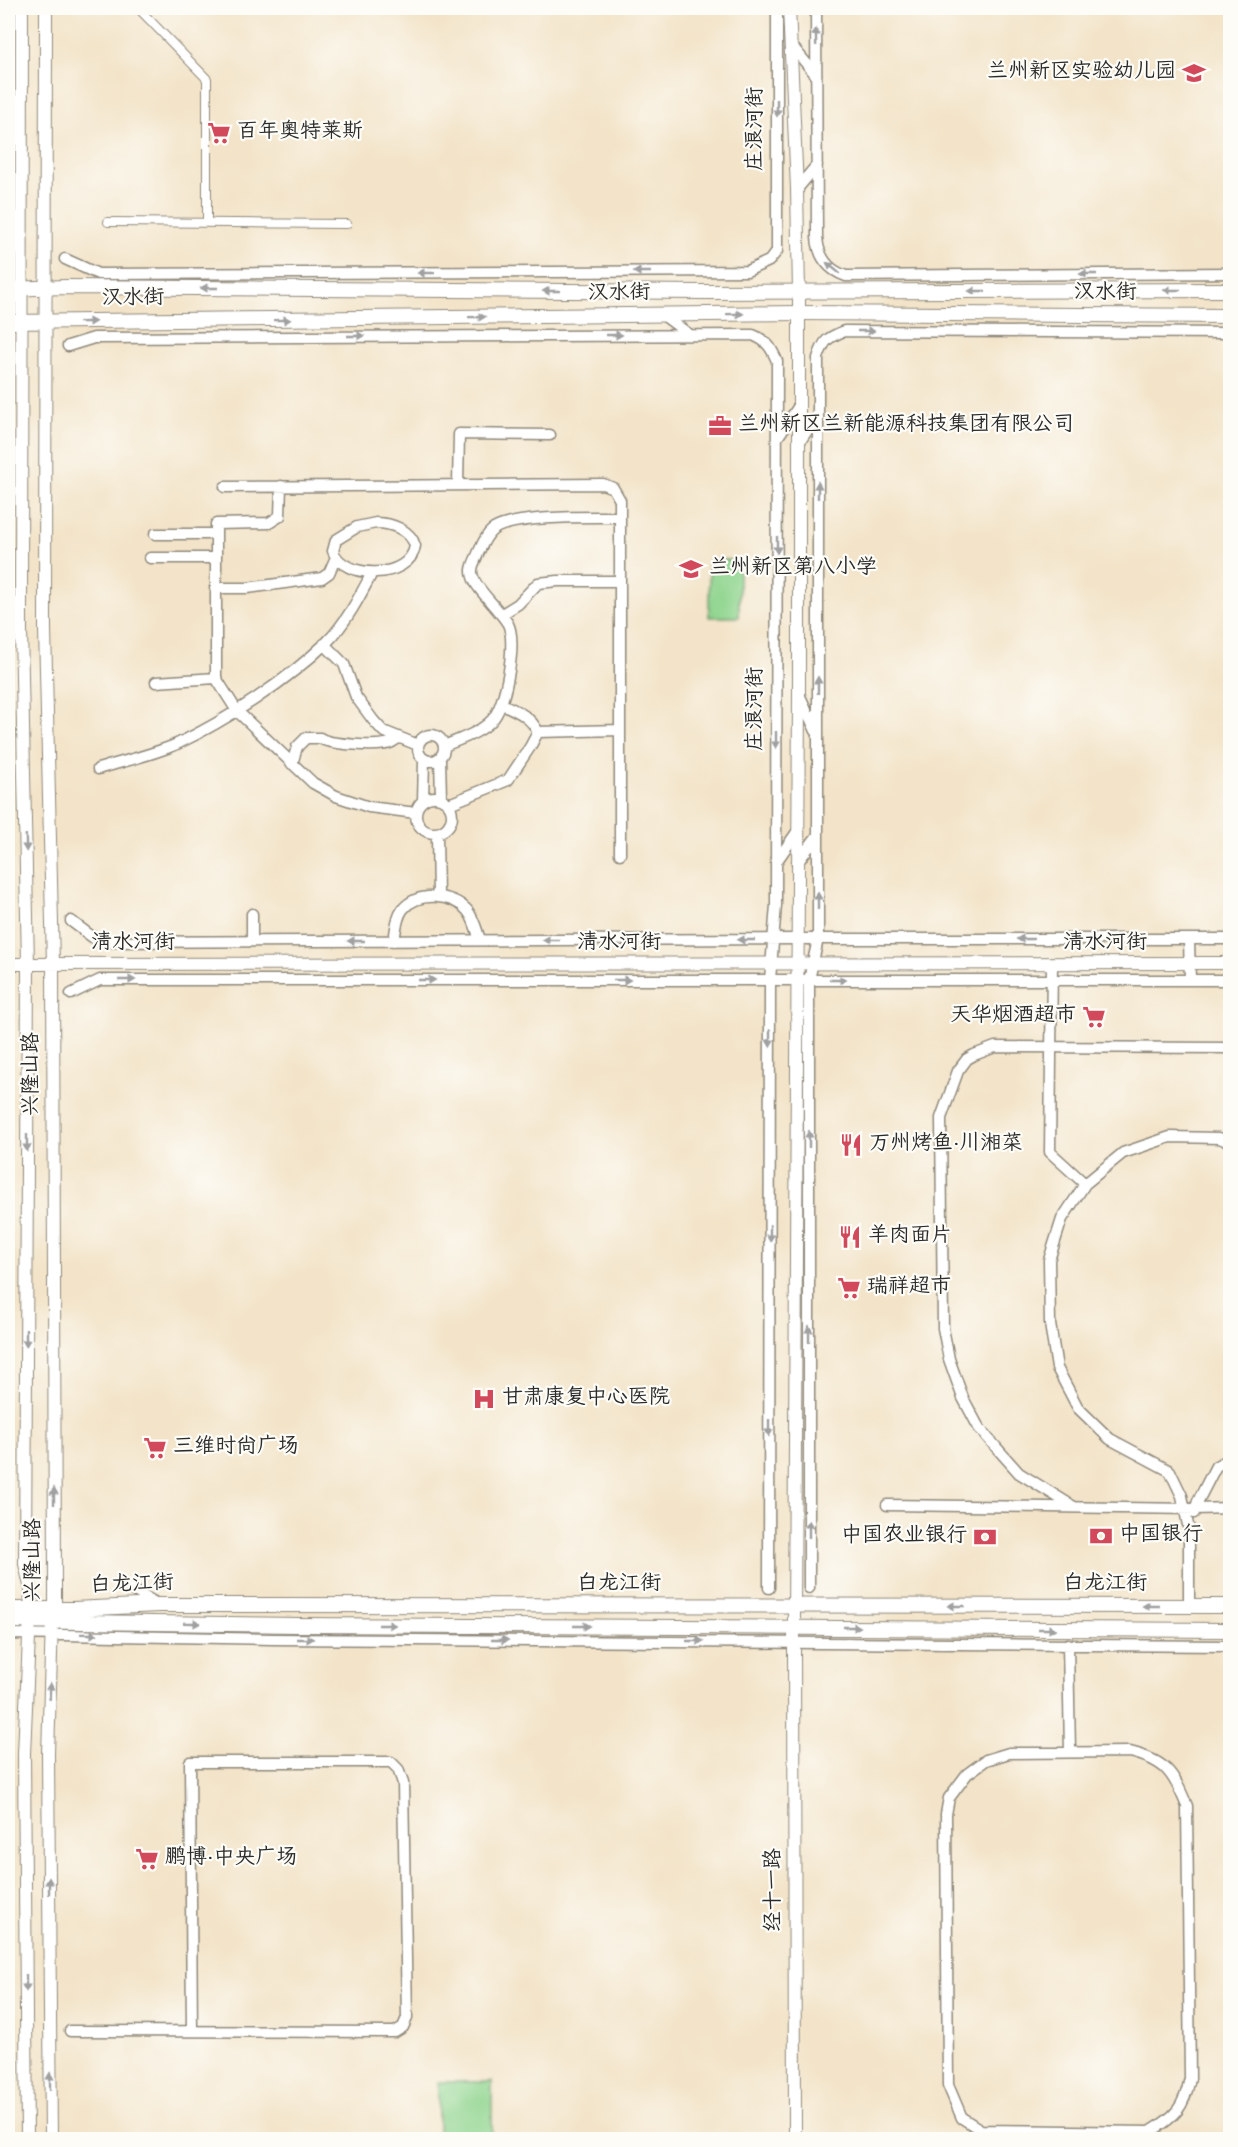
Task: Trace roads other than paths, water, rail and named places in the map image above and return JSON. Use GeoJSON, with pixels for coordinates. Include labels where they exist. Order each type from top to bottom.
{"type":"FeatureCollection","features":[{"type":"Feature","properties":{"kind":"main road","name":"汉水街"},"geometry":{"type":"LineString","coordinates":[[8,289],[679,292],[1230,290]]}},
{"type":"Feature","properties":{"kind":"main road"},"geometry":{"type":"LineString","coordinates":[[703,292],[704,315]]}},
{"type":"Feature","properties":{"kind":"main road","name":"汉水街"},"geometry":{"type":"LineString","coordinates":[[14,322],[799,313],[1230,316]]}},
{"type":"Feature","properties":{"kind":"main road","name":"白龙江街"},"geometry":{"type":"LineString","coordinates":[[53,1621],[159,1605],[1230,1606]]}},
{"type":"Feature","properties":{"kind":"main road","name":"白龙江街"},"geometry":{"type":"LineString","coordinates":[[8,1609],[29,1621]]}},
{"type":"Feature","properties":{"kind":"main road","name":"白龙江街"},"geometry":{"type":"LineString","coordinates":[[8,1628],[29,1621],[53,1621],[297,1625],[1230,1630]]}},
{"type":"Feature","properties":{"kind":"street","name":"兴隆山路"},"geometry":{"type":"LineString","coordinates":[[22,8],[22,288],[14,322],[28,964],[25,1564],[31,1590],[24,1754],[27,2139]]}},
{"type":"Feature","properties":{"kind":"street","name":"兴隆山路"},"geometry":{"type":"LineString","coordinates":[[46,8],[45,629],[52,964],[53,1621],[48,1754],[51,2139]]}},
{"type":"Feature","properties":{"kind":"street"},"geometry":{"type":"LineString","coordinates":[[138,8],[207,80],[207,222]]}},
{"type":"Feature","properties":{"kind":"street","name":"庄浪河街"},"geometry":{"type":"LineString","coordinates":[[679,272],[747,271],[769,261],[777,251],[777,8]]}},
{"type":"Feature","properties":{"kind":"street","name":"经十一路"},"geometry":{"type":"LineString","coordinates":[[789,8],[799,292],[797,963],[803,980],[794,1607],[795,2139]]}},
{"type":"Feature","properties":{"kind":"street"},"geometry":{"type":"LineString","coordinates":[[816,8],[817,244],[827,264],[835,272],[846,276],[1230,273]]}},
{"type":"Feature","properties":{"kind":"street"},"geometry":{"type":"LineString","coordinates":[[791,45],[816,75]]}},
{"type":"Feature","properties":{"kind":"street"},"geometry":{"type":"LineString","coordinates":[[797,189],[817,165]]}},
{"type":"Feature","properties":{"kind":"street"},"geometry":{"type":"LineString","coordinates":[[108,222],[347,224]]}},
{"type":"Feature","properties":{"kind":"street"},"geometry":{"type":"LineString","coordinates":[[65,259],[98,274],[679,272],[679,292]]}},
{"type":"Feature","properties":{"kind":"street"},"geometry":{"type":"LineString","coordinates":[[372,290],[400,273]]}},
{"type":"Feature","properties":{"kind":"street"},"geometry":{"type":"LineString","coordinates":[[911,276],[931,291]]}},
{"type":"Feature","properties":{"kind":"street"},"geometry":{"type":"LineString","coordinates":[[908,331],[932,314]]}},
{"type":"Feature","properties":{"kind":"street"},"geometry":{"type":"LineString","coordinates":[[663,315],[690,335]]}},
{"type":"Feature","properties":{"kind":"street"},"geometry":{"type":"LineString","coordinates":[[430,336],[448,318]]}},
{"type":"Feature","properties":{"kind":"street"},"geometry":{"type":"LineString","coordinates":[[809,1588],[803,980],[813,963],[818,939],[818,358],[822,343],[844,331],[1230,333]]}},
{"type":"Feature","properties":{"kind":"street","name":"庄浪河街"},"geometry":{"type":"LineString","coordinates":[[690,335],[753,334],[771,346],[777,361],[776,904],[770,980],[769,1588]]}},
{"type":"Feature","properties":{"kind":"street"},"geometry":{"type":"LineString","coordinates":[[68,346],[94,338],[690,335]]}},
{"type":"Feature","properties":{"kind":"street"},"geometry":{"type":"LineString","coordinates":[[777,438],[799,406]]}},
{"type":"Feature","properties":{"kind":"street"},"geometry":{"type":"LineString","coordinates":[[799,443],[818,414]]}},
{"type":"Feature","properties":{"kind":"street"},"geometry":{"type":"LineString","coordinates":[[458,485],[459,434],[550,435]]}},
{"type":"Feature","properties":{"kind":"street"},"geometry":{"type":"LineString","coordinates":[[225,487],[606,485],[613,488],[619,497],[620,517],[620,854]]}},
{"type":"Feature","properties":{"kind":"street"},"geometry":{"type":"LineString","coordinates":[[281,486],[280,516],[269,523],[216,524],[216,678],[237,711],[313,783],[336,796],[369,807],[416,813]]}},
{"type":"Feature","properties":{"kind":"street"},"geometry":{"type":"LineString","coordinates":[[424,759],[423,801],[416,813],[417,822],[423,830],[437,834],[446,830],[452,822],[453,813],[445,801],[440,758],[444,746],[486,725],[495,716],[502,704],[510,661],[510,628],[502,614],[473,579],[472,569],[491,530],[500,525],[519,521],[620,517]]}},
{"type":"Feature","properties":{"kind":"street"},"geometry":{"type":"LineString","coordinates":[[375,523],[389,525],[411,537],[415,546],[411,557],[399,566],[372,573],[351,566],[336,557],[333,550],[336,540],[363,525],[375,523]]}},
{"type":"Feature","properties":{"kind":"street"},"geometry":{"type":"LineString","coordinates":[[154,534],[216,534]]}},
{"type":"Feature","properties":{"kind":"street"},"geometry":{"type":"LineString","coordinates":[[215,588],[247,588],[322,578],[329,573],[336,557]]}},
{"type":"Feature","properties":{"kind":"street"},"geometry":{"type":"LineString","coordinates":[[150,558],[216,558]]}},
{"type":"Feature","properties":{"kind":"street"},"geometry":{"type":"LineString","coordinates":[[98,769],[175,745],[237,711],[288,674],[324,644],[359,598],[372,573]]}},
{"type":"Feature","properties":{"kind":"street"},"geometry":{"type":"LineString","coordinates":[[502,614],[518,604],[538,584],[558,580],[620,581]]}},
{"type":"Feature","properties":{"kind":"street"},"geometry":{"type":"LineString","coordinates":[[324,644],[344,664],[363,710],[383,731],[418,745]]}},
{"type":"Feature","properties":{"kind":"street"},"geometry":{"type":"LineString","coordinates":[[156,682],[216,678]]}},
{"type":"Feature","properties":{"kind":"street"},"geometry":{"type":"LineString","coordinates":[[799,694],[818,734]]}},
{"type":"Feature","properties":{"kind":"street"},"geometry":{"type":"LineString","coordinates":[[502,704],[523,713],[534,724],[538,732]]}},
{"type":"Feature","properties":{"kind":"street"},"geometry":{"type":"LineString","coordinates":[[538,732],[620,730]]}},
{"type":"Feature","properties":{"kind":"street"},"geometry":{"type":"LineString","coordinates":[[423,801],[432,797],[445,801],[508,780],[538,732]]}},
{"type":"Feature","properties":{"kind":"street"},"geometry":{"type":"LineString","coordinates":[[440,758],[432,761],[424,759],[418,753],[418,745],[422,738],[430,734],[438,736],[444,746]]}},
{"type":"Feature","properties":{"kind":"street"},"geometry":{"type":"LineString","coordinates":[[292,764],[297,747],[306,738],[320,738],[325,742],[341,744],[389,744],[398,738]]}},
{"type":"Feature","properties":{"kind":"street"},"geometry":{"type":"LineString","coordinates":[[776,862],[797,832]]}},
{"type":"Feature","properties":{"kind":"street"},"geometry":{"type":"LineString","coordinates":[[437,834],[438,897]]}},
{"type":"Feature","properties":{"kind":"street"},"geometry":{"type":"LineString","coordinates":[[797,863],[818,836]]}},
{"type":"Feature","properties":{"kind":"street"},"geometry":{"type":"LineString","coordinates":[[394,941],[397,920],[404,909],[417,900],[438,897],[458,902],[469,912],[480,940]]}},
{"type":"Feature","properties":{"kind":"street"},"geometry":{"type":"LineString","coordinates":[[252,914],[252,941]]}},
{"type":"Feature","properties":{"kind":"street"},"geometry":{"type":"LineString","coordinates":[[71,921],[99,942],[1230,939]]}},
{"type":"Feature","properties":{"kind":"street"},"geometry":{"type":"LineString","coordinates":[[1189,939],[1190,980]]}},
{"type":"Feature","properties":{"kind":"street"},"geometry":{"type":"LineString","coordinates":[[1052,963],[1050,1152],[1085,1184]]}},
{"type":"Feature","properties":{"kind":"street","name":"清水河街"},"geometry":{"type":"LineString","coordinates":[[8,964],[1230,963]]}},
{"type":"Feature","properties":{"kind":"street"},"geometry":{"type":"LineString","coordinates":[[71,994],[100,980],[1230,980]]}},
{"type":"Feature","properties":{"kind":"street"},"geometry":{"type":"LineString","coordinates":[[1074,1507],[1019,1473],[979,1428],[963,1398],[949,1359],[943,1328],[941,1282],[941,1118],[952,1085],[958,1071],[968,1059],[980,1051],[995,1047],[1230,1048]]}},
{"type":"Feature","properties":{"kind":"street"},"geometry":{"type":"LineString","coordinates":[[1190,1509],[1170,1471],[1110,1439],[1078,1408],[1057,1368],[1050,1324],[1049,1260],[1062,1220],[1085,1184],[1123,1153],[1170,1137],[1219,1138],[1230,1142]]}},
{"type":"Feature","properties":{"kind":"street"},"geometry":{"type":"LineString","coordinates":[[1189,1606],[1190,1509],[1216,1466],[1230,1459]]}},
{"type":"Feature","properties":{"kind":"street"},"geometry":{"type":"LineString","coordinates":[[887,1505],[1230,1508]]}},
{"type":"Feature","properties":{"kind":"street"},"geometry":{"type":"LineString","coordinates":[[129,1588],[159,1605]]}},
{"type":"Feature","properties":{"kind":"street","name":"白龙江街"},"geometry":{"type":"LineString","coordinates":[[53,1621],[164,1636],[273,1639],[794,1641],[1230,1646]]}},
{"type":"Feature","properties":{"kind":"street"},"geometry":{"type":"LineString","coordinates":[[135,1622],[164,1636]]}},
{"type":"Feature","properties":{"kind":"street"},"geometry":{"type":"LineString","coordinates":[[273,1639],[297,1625]]}},
{"type":"Feature","properties":{"kind":"street"},"geometry":{"type":"LineString","coordinates":[[1068,1644],[1070,1752]]}},
{"type":"Feature","properties":{"kind":"street"},"geometry":{"type":"LineString","coordinates":[[1070,1752],[1130,1752],[1151,1757],[1165,1767],[1178,1784],[1187,1806],[1190,2078],[1185,2100],[1170,2120],[1150,2132],[981,2130],[962,2118],[948,2085],[946,1814],[949,1798],[967,1774],[986,1760],[1009,1753],[1070,1752]]}},
{"type":"Feature","properties":{"kind":"street"},"geometry":{"type":"LineString","coordinates":[[70,2031],[395,2032],[403,2027],[407,2018],[403,1783],[398,1769],[391,1762],[190,1762],[192,2031]]}},
{"type":"Feature","properties":{"kind":"place","name":"兰州新区实验幼儿园"},"geometry":{"type":"Point","coordinates":[1194,73]}},
{"type":"Feature","properties":{"kind":"place","name":"百年奥特莱斯"},"geometry":{"type":"Point","coordinates":[219,133]}},
{"type":"Feature","properties":{"kind":"place","name":"兰州新区兰新能源科技集团有限公司"},"geometry":{"type":"Point","coordinates":[720,426]}},
{"type":"Feature","properties":{"kind":"place","name":"兰州新区第八小学"},"geometry":{"type":"Point","coordinates":[691,569]}},
{"type":"Feature","properties":{"kind":"place","name":"天华烟酒超市"},"geometry":{"type":"Point","coordinates":[1094,1017]}},
{"type":"Feature","properties":{"kind":"place","name":"万州烤鱼·川湘菜"},"geometry":{"type":"Point","coordinates":[851,1145]}},
{"type":"Feature","properties":{"kind":"place","name":"羊肉面片"},"geometry":{"type":"Point","coordinates":[850,1237]}},
{"type":"Feature","properties":{"kind":"place","name":"瑞祥超市"},"geometry":{"type":"Point","coordinates":[849,1288]}},
{"type":"Feature","properties":{"kind":"place","name":"甘肃康复中心医院"},"geometry":{"type":"Point","coordinates":[484,1399]}},
{"type":"Feature","properties":{"kind":"place","name":"三维时尚广场"},"geometry":{"type":"Point","coordinates":[155,1448]}},
{"type":"Feature","properties":{"kind":"place","name":"中国银行"},"geometry":{"type":"Point","coordinates":[1101,1536]}},
{"type":"Feature","properties":{"kind":"place","name":"中国农业银行"},"geometry":{"type":"Point","coordinates":[985,1537]}},
{"type":"Feature","properties":{"kind":"place","name":"鹏博·中央广场"},"geometry":{"type":"Point","coordinates":[147,1859]}}]}
